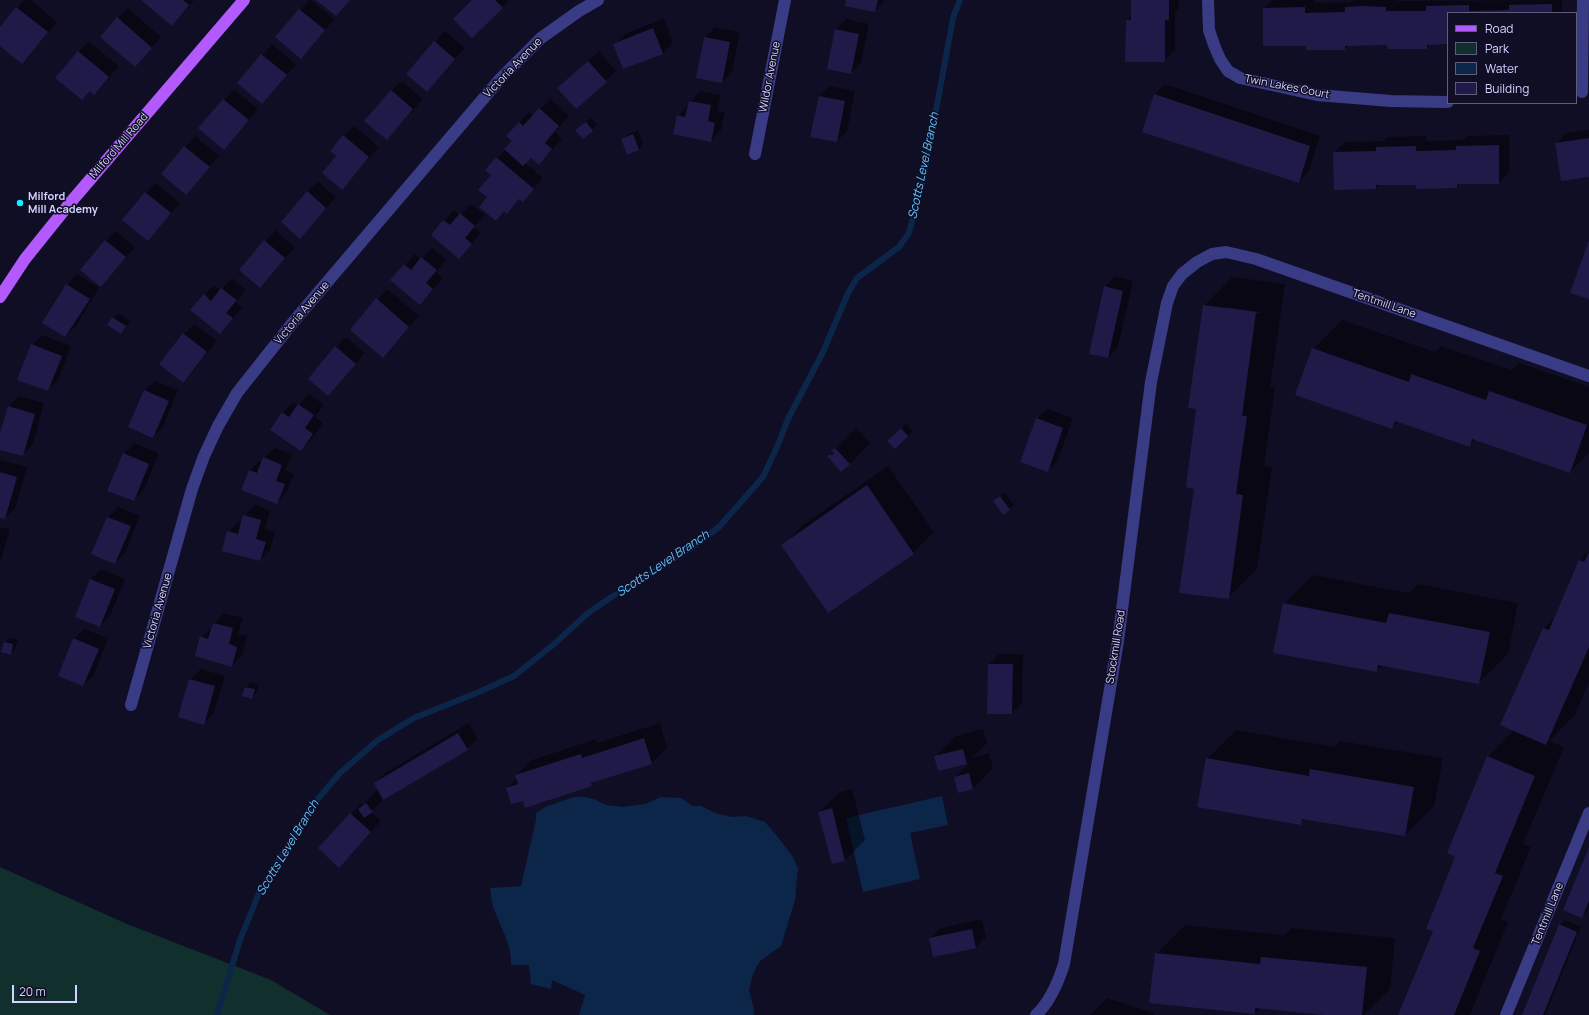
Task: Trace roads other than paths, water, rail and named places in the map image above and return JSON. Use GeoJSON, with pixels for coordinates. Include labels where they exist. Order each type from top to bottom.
{"type":"FeatureCollection","features":[{"type":"Feature","properties":{"kind":"main road","name":"Milford Mill Road"},"geometry":{"type":"LineString","coordinates":[[0,297],[25,259],[66,208],[244,0]]}},
{"type":"Feature","properties":{"kind":"street","name":"Victoria Avenue"},"geometry":{"type":"LineString","coordinates":[[132,705],[192,489],[204,456],[218,426],[237,393],[290,327],[500,79],[541,38],[579,11],[598,0]]}},
{"type":"Feature","properties":{"kind":"street","name":"Wildor Avenue"},"geometry":{"type":"LineString","coordinates":[[755,154],[785,0]]}},
{"type":"Feature","properties":{"kind":"street","name":"Twin Lakes Court"},"geometry":{"type":"LineString","coordinates":[[1208,0],[1209,30],[1214,45],[1220,59],[1228,71],[1240,78],[1317,95],[1392,101],[1447,102]]}},
{"type":"Feature","properties":{"kind":"street"},"geometry":{"type":"LineString","coordinates":[[1582,92],[1583,0]]}},
{"type":"Feature","properties":{"kind":"street","name":"Tentmill Lane"},"geometry":{"type":"LineString","coordinates":[[1182,274],[1197,262],[1212,254],[1226,252],[1256,259],[1589,376]]}},
{"type":"Feature","properties":{"kind":"street","name":"Stockmill Road"},"geometry":{"type":"LineString","coordinates":[[1036,1015],[1050,997],[1059,979],[1064,964],[1118,641],[1152,382],[1167,303],[1173,286],[1182,274]]}},
{"type":"Feature","properties":{"kind":"street","name":"Tentmill Lane"},"geometry":{"type":"LineString","coordinates":[[1506,1015],[1589,813]]}},
{"type":"Feature","properties":{"kind":"water"},"geometry":{"type":"Polygon","coordinates":[[[942,796],[948,825],[910,833],[920,879],[863,892],[846,818],[942,796]]]}},
{"type":"Feature","properties":{"kind":"water"},"geometry":{"type":"Polygon","coordinates":[[[574,797],[594,799],[606,805],[623,807],[645,804],[661,797],[681,798],[693,806],[701,806],[715,813],[732,817],[746,816],[765,822],[777,836],[793,857],[798,868],[795,900],[781,946],[760,961],[753,974],[749,990],[754,1015],[579,1015],[585,995],[552,980],[551,989],[531,984],[529,965],[511,965],[511,957],[507,941],[492,903],[490,888],[521,886],[536,820],[536,813],[545,807],[574,797]]]}},
{"type":"Feature","properties":{"kind":"waterway","name":"Scotts Level Branch"},"geometry":{"type":"LineString","coordinates":[[217,1015],[240,940],[259,893],[311,807],[340,773],[378,740],[414,718],[514,676],[553,645],[588,613],[691,548],[719,527],[763,477],[788,419],[823,352],[848,293],[857,278],[899,247],[909,233],[924,176],[953,18],[960,0]]}},
{"type":"Feature","properties":{"kind":"place","name":"Milford Mill Academy"},"geometry":{"type":"Point","coordinates":[20,203]}}]}
